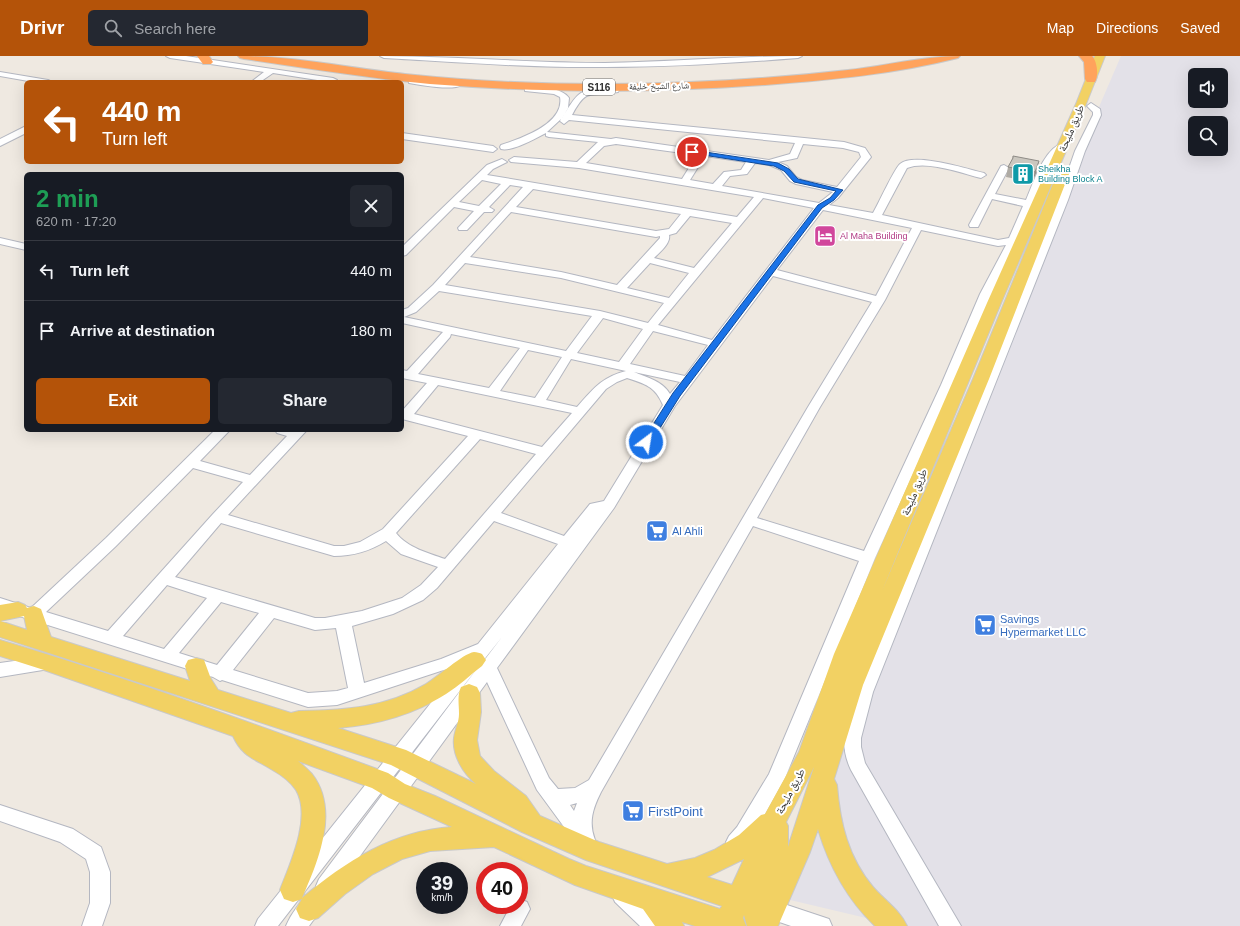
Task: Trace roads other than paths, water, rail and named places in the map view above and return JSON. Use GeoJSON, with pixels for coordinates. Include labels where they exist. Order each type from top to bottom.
{"type":"FeatureCollection","features":[{"type":"Feature","properties":{"kind":"highway","name":"شارع الشيخ خليفة"},"geometry":{"type":"LineString","coordinates":[[244,56],[404,78],[525,86],[669,86],[741,83],[822,76],[920,63],[954,56]]}},
{"type":"Feature","properties":{"kind":"highway","name":"شارع الشيخ خليفة"},"geometry":{"type":"LineString","coordinates":[[281,56],[438,75],[524,80],[621,82],[723,79],[790,74],[856,67],[922,56]]}},
{"type":"Feature","properties":{"kind":"highway"},"geometry":{"type":"LineString","coordinates":[[1085,56],[1090,61],[1091,79]]}},
{"type":"Feature","properties":{"kind":"highway"},"geometry":{"type":"LineString","coordinates":[[320,78],[334,77],[356,72]]}},
{"type":"Feature","properties":{"kind":"main road","name":"طريق مليحة"},"geometry":{"type":"LineString","coordinates":[[776,817],[797,780],[810,752],[845,654],[965,357],[990,299],[1063,146],[1100,56]]}},
{"type":"Feature","properties":{"kind":"main road","name":"طريق مليحة"},"geometry":{"type":"LineString","coordinates":[[747,919],[798,852],[824,777],[852,685],[910,562],[1041,242],[1091,106],[1113,56]]}},
{"type":"Feature","properties":{"kind":"main road"},"geometry":{"type":"LineString","coordinates":[[13,610],[37,629],[43,643]]}},
{"type":"Feature","properties":{"kind":"main road"},"geometry":{"type":"LineString","coordinates":[[0,629],[283,720],[406,762],[444,779],[531,824],[664,876],[747,919]]}},
{"type":"Feature","properties":{"kind":"main road"},"geometry":{"type":"LineString","coordinates":[[0,648],[50,663],[242,730],[388,785],[560,867],[611,886],[652,900],[747,919]]}},
{"type":"Feature","properties":{"kind":"main road"},"geometry":{"type":"LineString","coordinates":[[283,720],[343,720],[390,711],[428,694],[484,657]]}},
{"type":"Feature","properties":{"kind":"main road"},"geometry":{"type":"LineString","coordinates":[[196,666],[201,682],[210,697]]}},
{"type":"Feature","properties":{"kind":"main road"},"geometry":{"type":"LineString","coordinates":[[469,694],[470,718],[465,740],[471,762],[480,775],[518,804],[531,824]]}},
{"type":"Feature","properties":{"kind":"main road"},"geometry":{"type":"LineString","coordinates":[[242,730],[243,736],[250,746],[284,762],[293,769],[301,777],[311,798],[314,821],[313,834],[294,890]]}},
{"type":"Feature","properties":{"kind":"main road"},"geometry":{"type":"LineString","coordinates":[[824,777],[828,821],[841,861],[858,887],[876,910],[894,926]]}},
{"type":"Feature","properties":{"kind":"main road"},"geometry":{"type":"LineString","coordinates":[[664,876],[698,869],[733,854],[749,843],[776,817]]}},
{"type":"Feature","properties":{"kind":"main road"},"geometry":{"type":"LineString","coordinates":[[747,919],[775,852],[776,817]]}},
{"type":"Feature","properties":{"kind":"main road"},"geometry":{"type":"LineString","coordinates":[[303,917],[359,868],[393,850],[430,840],[496,836]]}},
{"type":"Feature","properties":{"kind":"main road"},"geometry":{"type":"LineString","coordinates":[[652,900],[671,926]]}},
{"type":"Feature","properties":{"kind":"street"},"geometry":{"type":"LineString","coordinates":[[170,56],[205,59],[320,78]]}},
{"type":"Feature","properties":{"kind":"street"},"geometry":{"type":"LineString","coordinates":[[384,56],[598,65],[714,62],[798,56]]}},
{"type":"Feature","properties":{"kind":"street"},"geometry":{"type":"LineString","coordinates":[[455,56],[603,61],[684,60],[760,56]]}},
{"type":"Feature","properties":{"kind":"street"},"geometry":{"type":"LineString","coordinates":[[258,80],[271,71]]}},
{"type":"Feature","properties":{"kind":"street"},"geometry":{"type":"LineString","coordinates":[[0,74],[36,80]]}},
{"type":"Feature","properties":{"kind":"street"},"geometry":{"type":"LineString","coordinates":[[404,78],[420,83],[550,90],[564,96],[565,102],[562,111],[552,123],[528,138],[504,147],[489,157],[479,177],[404,251]]}},
{"type":"Feature","properties":{"kind":"street"},"geometry":{"type":"LineString","coordinates":[[514,160],[520,155],[519,151],[528,144],[549,134],[568,117],[578,98],[588,93],[602,90],[669,86]]}},
{"type":"Feature","properties":{"kind":"street"},"geometry":{"type":"LineString","coordinates":[[568,117],[674,138],[702,154],[771,163],[784,168],[793,179],[799,182],[840,190]]}},
{"type":"Feature","properties":{"kind":"street"},"geometry":{"type":"LineString","coordinates":[[0,143],[24,130]]}},
{"type":"Feature","properties":{"kind":"street"},"geometry":{"type":"LineString","coordinates":[[406,762],[469,694],[484,657],[609,505],[669,404],[820,206],[832,199],[866,159],[866,154],[864,152],[849,145],[800,140],[674,138],[608,141],[549,134]]}},
{"type":"Feature","properties":{"kind":"street"},"geometry":{"type":"LineString","coordinates":[[404,136],[489,157]]}},
{"type":"Feature","properties":{"kind":"street"},"geometry":{"type":"LineString","coordinates":[[404,140],[470,150],[502,162],[514,160],[579,165],[761,195],[876,217],[1006,245]]}},
{"type":"Feature","properties":{"kind":"street"},"geometry":{"type":"LineString","coordinates":[[771,163],[775,160],[794,156],[800,140]]}},
{"type":"Feature","properties":{"kind":"street"},"geometry":{"type":"LineString","coordinates":[[579,165],[599,145],[608,141]]}},
{"type":"Feature","properties":{"kind":"street"},"geometry":{"type":"LineString","coordinates":[[990,299],[1006,245],[1030,202],[1047,163],[1054,152],[1063,146]]}},
{"type":"Feature","properties":{"kind":"street"},"geometry":{"type":"LineString","coordinates":[[504,147],[566,164]]}},
{"type":"Feature","properties":{"kind":"street"},"geometry":{"type":"LineString","coordinates":[[684,183],[702,154]]}},
{"type":"Feature","properties":{"kind":"street"},"geometry":{"type":"LineString","coordinates":[[715,188],[727,174],[745,171],[752,161]]}},
{"type":"Feature","properties":{"kind":"street"},"geometry":{"type":"LineString","coordinates":[[876,217],[904,166],[908,163],[922,162],[981,175]]}},
{"type":"Feature","properties":{"kind":"street"},"geometry":{"type":"LineString","coordinates":[[974,225],[1004,168]]}},
{"type":"Feature","properties":{"kind":"street"},"geometry":{"type":"LineString","coordinates":[[479,177],[740,221]]}},
{"type":"Feature","properties":{"kind":"street"},"geometry":{"type":"LineString","coordinates":[[488,230],[464,226],[508,182]]}},
{"type":"Feature","properties":{"kind":"street"},"geometry":{"type":"LineString","coordinates":[[406,318],[437,287],[530,186]]}},
{"type":"Feature","properties":{"kind":"street"},"geometry":{"type":"LineString","coordinates":[[164,579],[315,624],[334,624],[343,622],[408,602],[426,590],[602,386],[627,369],[651,326],[761,195]]}},
{"type":"Feature","properties":{"kind":"street"},"geometry":{"type":"LineString","coordinates":[[990,195],[1030,202]]}},
{"type":"Feature","properties":{"kind":"street"},"geometry":{"type":"LineString","coordinates":[[451,204],[652,233],[664,233],[674,230],[688,212]]}},
{"type":"Feature","properties":{"kind":"street"},"geometry":{"type":"LineString","coordinates":[[590,846],[581,830],[581,819],[595,786],[749,520],[880,300],[918,226]]}},
{"type":"Feature","properties":{"kind":"street"},"geometry":{"type":"LineString","coordinates":[[620,289],[664,240],[664,233]]}},
{"type":"Feature","properties":{"kind":"street"},"geometry":{"type":"LineString","coordinates":[[0,234],[24,240]]}},
{"type":"Feature","properties":{"kind":"street"},"geometry":{"type":"LineString","coordinates":[[0,241],[24,246]]}},
{"type":"Feature","properties":{"kind":"street"},"geometry":{"type":"LineString","coordinates":[[462,259],[561,275],[672,302]]}},
{"type":"Feature","properties":{"kind":"street"},"geometry":{"type":"LineString","coordinates":[[647,259],[697,272]]}},
{"type":"Feature","properties":{"kind":"street"},"geometry":{"type":"LineString","coordinates":[[771,272],[880,300]]}},
{"type":"Feature","properties":{"kind":"street"},"geometry":{"type":"LineString","coordinates":[[437,287],[600,314],[716,344]]}},
{"type":"Feature","properties":{"kind":"street"},"geometry":{"type":"LineString","coordinates":[[538,403],[568,357],[600,314]]}},
{"type":"Feature","properties":{"kind":"street"},"geometry":{"type":"LineString","coordinates":[[406,318],[446,335],[523,351],[568,357],[597,367],[673,371],[691,367],[702,361]]}},
{"type":"Feature","properties":{"kind":"street"},"geometry":{"type":"LineString","coordinates":[[406,318],[568,357],[685,383]]}},
{"type":"Feature","properties":{"kind":"street"},"geometry":{"type":"LineString","coordinates":[[406,375],[446,335]]}},
{"type":"Feature","properties":{"kind":"street"},"geometry":{"type":"LineString","coordinates":[[492,393],[523,351]]}},
{"type":"Feature","properties":{"kind":"street"},"geometry":{"type":"LineString","coordinates":[[720,860],[744,833],[776,778],[868,558],[965,357]]}},
{"type":"Feature","properties":{"kind":"street"},"geometry":{"type":"LineString","coordinates":[[597,367],[602,376],[602,386]]}},
{"type":"Feature","properties":{"kind":"street"},"geometry":{"type":"LineString","coordinates":[[627,369],[656,384],[666,396],[669,404]]}},
{"type":"Feature","properties":{"kind":"street"},"geometry":{"type":"LineString","coordinates":[[406,375],[579,411]]}},
{"type":"Feature","properties":{"kind":"street"},"geometry":{"type":"LineString","coordinates":[[404,415],[435,381]]}},
{"type":"Feature","properties":{"kind":"street"},"geometry":{"type":"LineString","coordinates":[[404,416],[545,452]]}},
{"type":"Feature","properties":{"kind":"street"},"geometry":{"type":"LineString","coordinates":[[13,610],[111,542],[221,432]]}},
{"type":"Feature","properties":{"kind":"street"},"geometry":{"type":"LineString","coordinates":[[111,639],[218,517],[298,432]]}},
{"type":"Feature","properties":{"kind":"street"},"geometry":{"type":"LineString","coordinates":[[218,517],[334,550],[344,551],[363,547],[372,544],[388,533],[477,435]]}},
{"type":"Feature","properties":{"kind":"street"},"geometry":{"type":"LineString","coordinates":[[190,464],[253,480]]}},
{"type":"Feature","properties":{"kind":"street"},"geometry":{"type":"LineString","coordinates":[[265,926],[294,890],[388,785],[484,657],[567,542],[595,507],[609,505]]}},
{"type":"Feature","properties":{"kind":"street"},"geometry":{"type":"LineString","coordinates":[[491,515],[567,542]]}},
{"type":"Feature","properties":{"kind":"street"},"geometry":{"type":"LineString","coordinates":[[749,520],[868,558]]}},
{"type":"Feature","properties":{"kind":"street"},"geometry":{"type":"LineString","coordinates":[[388,533],[395,542],[406,550],[448,565]]}},
{"type":"Feature","properties":{"kind":"street"},"geometry":{"type":"LineString","coordinates":[[910,562],[865,692],[852,738],[852,747],[857,766],[937,905],[951,926]]}},
{"type":"Feature","properties":{"kind":"street"},"geometry":{"type":"LineString","coordinates":[[166,657],[218,595]]}},
{"type":"Feature","properties":{"kind":"street"},"geometry":{"type":"LineString","coordinates":[[13,610],[308,700],[328,700],[357,692],[451,663],[465,656],[484,657]]}},
{"type":"Feature","properties":{"kind":"street"},"geometry":{"type":"LineString","coordinates":[[220,674],[271,610]]}},
{"type":"Feature","properties":{"kind":"street"},"geometry":{"type":"LineString","coordinates":[[343,622],[357,692]]}},
{"type":"Feature","properties":{"kind":"street"},"geometry":{"type":"LineString","coordinates":[[484,657],[539,776],[590,846]]}},
{"type":"Feature","properties":{"kind":"street"},"geometry":{"type":"LineString","coordinates":[[0,670],[50,663]]}},
{"type":"Feature","properties":{"kind":"street"},"geometry":{"type":"LineString","coordinates":[[303,917],[388,785]]}},
{"type":"Feature","properties":{"kind":"street"},"geometry":{"type":"LineString","coordinates":[[553,797],[562,798],[575,796],[588,791],[595,786]]}},
{"type":"Feature","properties":{"kind":"street"},"geometry":{"type":"LineString","coordinates":[[0,812],[66,835],[94,853],[100,872],[100,903],[92,926]]}},
{"type":"Feature","properties":{"kind":"street"},"geometry":{"type":"LineString","coordinates":[[611,886],[629,900],[654,926]]}},
{"type":"Feature","properties":{"kind":"street"},"geometry":{"type":"LineString","coordinates":[[510,926],[517,914]]}},
{"type":"Feature","properties":{"kind":"street"},"geometry":{"type":"LineString","coordinates":[[747,919],[822,926]]}},
{"type":"Feature","properties":{"kind":"place","name":"Sheikha Building Block A"},"geometry":{"type":"Point","coordinates":[1023,174]}},
{"type":"Feature","properties":{"kind":"place","name":"Al Maha Building"},"geometry":{"type":"Point","coordinates":[825,236]}},
{"type":"Feature","properties":{"kind":"place","name":"Al Ahli"},"geometry":{"type":"Point","coordinates":[657,531]}},
{"type":"Feature","properties":{"kind":"place","name":"Savings Hypermarket LLC"},"geometry":{"type":"Point","coordinates":[985,625]}},
{"type":"Feature","properties":{"kind":"place","name":"FirstPoint"},"geometry":{"type":"Point","coordinates":[633,811]}}]}
